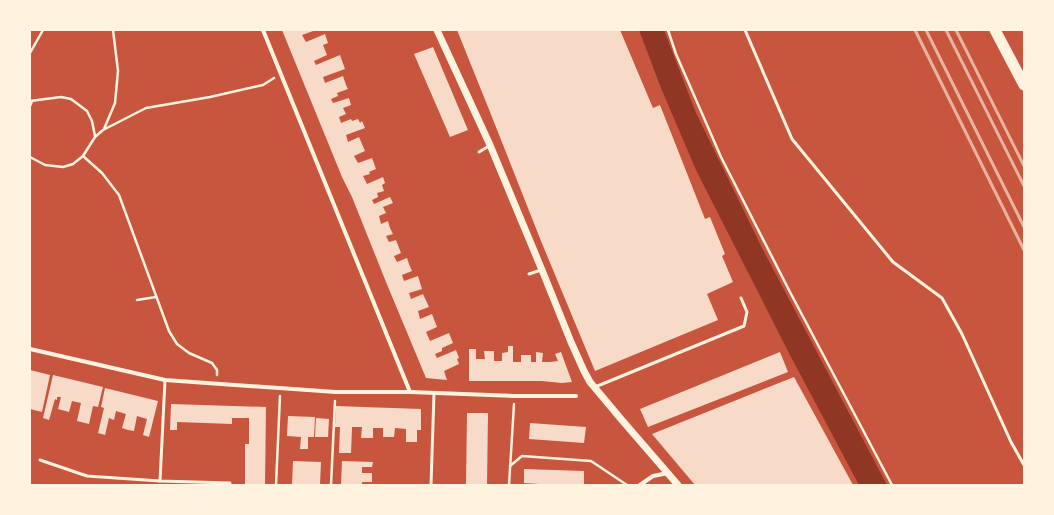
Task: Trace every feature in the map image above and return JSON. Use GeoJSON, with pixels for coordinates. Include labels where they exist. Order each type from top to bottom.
{"type":"FeatureCollection","features":[{"type":"Feature","properties":{"kind":"highway"},"geometry":{"type":"LineString","coordinates":[[995,30],[1024,85]]}},
{"type":"Feature","properties":{"kind":"street"},"geometry":{"type":"LineString","coordinates":[[263,30],[410,392]]}},
{"type":"Feature","properties":{"kind":"street"},"geometry":{"type":"LineString","coordinates":[[437,30],[490,146],[584,371],[595,387],[678,485]]}},
{"type":"Feature","properties":{"kind":"street"},"geometry":{"type":"LineString","coordinates":[[30,349],[165,380],[336,392],[410,392],[514,396],[576,396]]}},
{"type":"Feature","properties":{"kind":"street"},"geometry":{"type":"LineString","coordinates":[[640,485],[653,476],[668,473]]}},
{"type":"Feature","properties":{"kind":"lane"},"geometry":{"type":"LineString","coordinates":[[745,30],[792,139],[893,262],[942,298],[962,334],[1011,442],[1024,465]]}},
{"type":"Feature","properties":{"kind":"lane"},"geometry":{"type":"LineString","coordinates":[[479,152],[490,146]]}},
{"type":"Feature","properties":{"kind":"lane"},"geometry":{"type":"LineString","coordinates":[[529,274],[542,270]]}},
{"type":"Feature","properties":{"kind":"lane"},"geometry":{"type":"LineString","coordinates":[[595,387],[744,326],[747,312],[741,298]]}},
{"type":"Feature","properties":{"kind":"lane"},"geometry":{"type":"LineString","coordinates":[[160,480],[165,380]]}},
{"type":"Feature","properties":{"kind":"lane"},"geometry":{"type":"LineString","coordinates":[[431,485],[434,393]]}},
{"type":"Feature","properties":{"kind":"lane"},"geometry":{"type":"LineString","coordinates":[[40,460],[88,476],[230,483]]}},
{"type":"Feature","properties":{"kind":"path"},"geometry":{"type":"LineString","coordinates":[[30,53],[43,30]]}},
{"type":"Feature","properties":{"kind":"path"},"geometry":{"type":"LineString","coordinates":[[103,130],[115,103],[118,71],[113,30]]}},
{"type":"Feature","properties":{"kind":"path"},"geometry":{"type":"LineString","coordinates":[[668,30],[676,54],[721,157],[790,292],[892,485]]}},
{"type":"Feature","properties":{"kind":"path"},"geometry":{"type":"LineString","coordinates":[[30,157],[44,165],[63,167],[73,164],[83,156],[95,137],[103,130],[146,108],[210,97],[263,85],[281,74]]}},
{"type":"Feature","properties":{"kind":"path"},"geometry":{"type":"LineString","coordinates":[[30,106],[31,101],[61,97],[71,99],[87,111],[92,121],[95,137]]}},
{"type":"Feature","properties":{"kind":"path"},"geometry":{"type":"LineString","coordinates":[[83,156],[102,173],[119,195],[169,331],[178,344],[189,353],[212,363],[217,370],[217,383]]}},
{"type":"Feature","properties":{"kind":"path"},"geometry":{"type":"LineString","coordinates":[[137,300],[156,297]]}},
{"type":"Feature","properties":{"kind":"path"},"geometry":{"type":"LineString","coordinates":[[276,485],[280,388]]}},
{"type":"Feature","properties":{"kind":"path"},"geometry":{"type":"LineString","coordinates":[[331,485],[336,392]]}},
{"type":"Feature","properties":{"kind":"path"},"geometry":{"type":"LineString","coordinates":[[508,485],[514,396]]}},
{"type":"Feature","properties":{"kind":"path"},"geometry":{"type":"LineString","coordinates":[[510,466],[522,456],[591,461],[627,485]]}},
{"type":"Feature","properties":{"kind":"shaded area"},"geometry":{"type":"Polygon","coordinates":[[[639,30],[664,30],[696,113],[762,248],[887,485],[859,485],[790,355],[696,170],[661,88],[639,30]]]}},
{"type":"Feature","properties":{"kind":"building"},"geometry":{"type":"Polygon","coordinates":[[[282,30],[316,30],[302,35],[306,42],[325,34],[328,43],[323,45],[327,55],[314,61],[316,65],[340,55],[345,69],[323,77],[325,83],[343,76],[348,89],[337,93],[338,96],[331,99],[333,103],[349,98],[351,105],[343,108],[346,114],[339,117],[341,123],[351,119],[352,121],[358,119],[360,123],[362,121],[365,128],[346,135],[348,142],[359,137],[365,151],[354,156],[358,163],[372,158],[376,169],[369,172],[370,174],[363,176],[367,184],[383,177],[385,183],[382,185],[384,191],[377,193],[378,197],[372,200],[374,204],[390,197],[393,203],[383,207],[386,213],[379,216],[381,224],[388,221],[393,234],[386,236],[389,242],[396,240],[401,253],[394,256],[397,262],[407,258],[412,271],[402,275],[404,281],[418,276],[422,289],[409,293],[411,299],[423,294],[429,307],[418,311],[420,319],[432,314],[437,327],[426,332],[430,341],[449,333],[453,343],[442,348],[442,351],[435,354],[437,358],[456,350],[459,358],[457,359],[459,364],[444,371],[447,380],[426,378],[282,30]]]}},
{"type":"Feature","properties":{"kind":"building"},"geometry":{"type":"Polygon","coordinates":[[[457,30],[620,30],[653,108],[660,105],[705,219],[710,217],[725,254],[722,256],[733,282],[707,294],[718,320],[595,371],[541,241],[457,30]]]}},
{"type":"Feature","properties":{"kind":"building"},"geometry":{"type":"Polygon","coordinates":[[[433,47],[468,130],[450,137],[414,54],[433,47]]]}},
{"type":"Feature","properties":{"kind":"building"},"geometry":{"type":"Polygon","coordinates":[[[508,346],[513,346],[513,362],[521,362],[521,355],[531,355],[531,362],[536,362],[536,352],[543,353],[542,362],[558,361],[555,354],[561,352],[572,382],[469,381],[469,349],[476,349],[476,359],[485,359],[484,351],[494,351],[494,361],[502,361],[502,353],[508,352],[508,346]]]}},
{"type":"Feature","properties":{"kind":"building"},"geometry":{"type":"Polygon","coordinates":[[[780,352],[788,372],[648,427],[640,409],[780,352]]]}},
{"type":"Feature","properties":{"kind":"building"},"geometry":{"type":"Polygon","coordinates":[[[30,370],[50,375],[42,412],[30,409],[30,370]]]}},
{"type":"Feature","properties":{"kind":"building"},"geometry":{"type":"Polygon","coordinates":[[[53,375],[103,387],[98,407],[93,406],[89,424],[77,421],[81,403],[72,401],[69,412],[58,409],[61,397],[57,397],[57,400],[55,399],[49,420],[43,418],[53,375]]]}},
{"type":"Feature","properties":{"kind":"building"},"geometry":{"type":"Polygon","coordinates":[[[794,377],[853,485],[695,485],[652,434],[794,377]]]}},
{"type":"Feature","properties":{"kind":"building"},"geometry":{"type":"Polygon","coordinates":[[[105,388],[158,401],[149,437],[143,435],[147,419],[137,416],[134,431],[128,430],[122,428],[126,414],[116,411],[114,420],[109,418],[105,435],[98,433],[104,408],[101,407],[105,388]]]}},
{"type":"Feature","properties":{"kind":"building"},"geometry":{"type":"Polygon","coordinates":[[[171,404],[266,407],[265,485],[245,485],[245,444],[249,444],[249,418],[232,418],[232,424],[177,422],[177,430],[170,430],[171,404]]]}},
{"type":"Feature","properties":{"kind":"building"},"geometry":{"type":"Polygon","coordinates":[[[336,406],[421,409],[421,430],[417,430],[417,442],[406,442],[406,429],[395,428],[394,437],[383,437],[383,428],[373,428],[373,438],[361,438],[362,427],[352,427],[351,453],[339,453],[340,427],[335,427],[336,406]]]}},
{"type":"Feature","properties":{"kind":"building"},"geometry":{"type":"Polygon","coordinates":[[[467,413],[488,413],[487,485],[466,485],[467,413]]]}},
{"type":"Feature","properties":{"kind":"building"},"geometry":{"type":"Polygon","coordinates":[[[288,416],[315,417],[314,437],[308,437],[308,449],[300,449],[301,437],[287,436],[288,416]]]}},
{"type":"Feature","properties":{"kind":"building"},"geometry":{"type":"Polygon","coordinates":[[[316,418],[329,419],[328,437],[315,437],[316,418]]]}},
{"type":"Feature","properties":{"kind":"building"},"geometry":{"type":"Polygon","coordinates":[[[530,423],[586,427],[584,443],[529,439],[530,423]]]}},
{"type":"Feature","properties":{"kind":"building"},"geometry":{"type":"Polygon","coordinates":[[[293,461],[321,462],[320,485],[292,485],[293,461]]]}},
{"type":"Feature","properties":{"kind":"building"},"geometry":{"type":"Polygon","coordinates":[[[342,461],[373,462],[372,467],[362,467],[362,473],[372,473],[372,482],[362,482],[362,485],[341,485],[342,461]]]}},
{"type":"Feature","properties":{"kind":"building"},"geometry":{"type":"Polygon","coordinates":[[[524,469],[584,471],[584,485],[524,483],[524,469]]]}},
{"type":"Feature","properties":{"kind":"railway"},"geometry":{"type":"LineString","coordinates":[[915,30],[1024,250]]}},
{"type":"Feature","properties":{"kind":"railway"},"geometry":{"type":"LineString","coordinates":[[926,30],[1024,227]]}},
{"type":"Feature","properties":{"kind":"railway"},"geometry":{"type":"LineString","coordinates":[[946,30],[1024,186]]}},
{"type":"Feature","properties":{"kind":"railway"},"geometry":{"type":"LineString","coordinates":[[956,30],[1024,166]]}}]}
